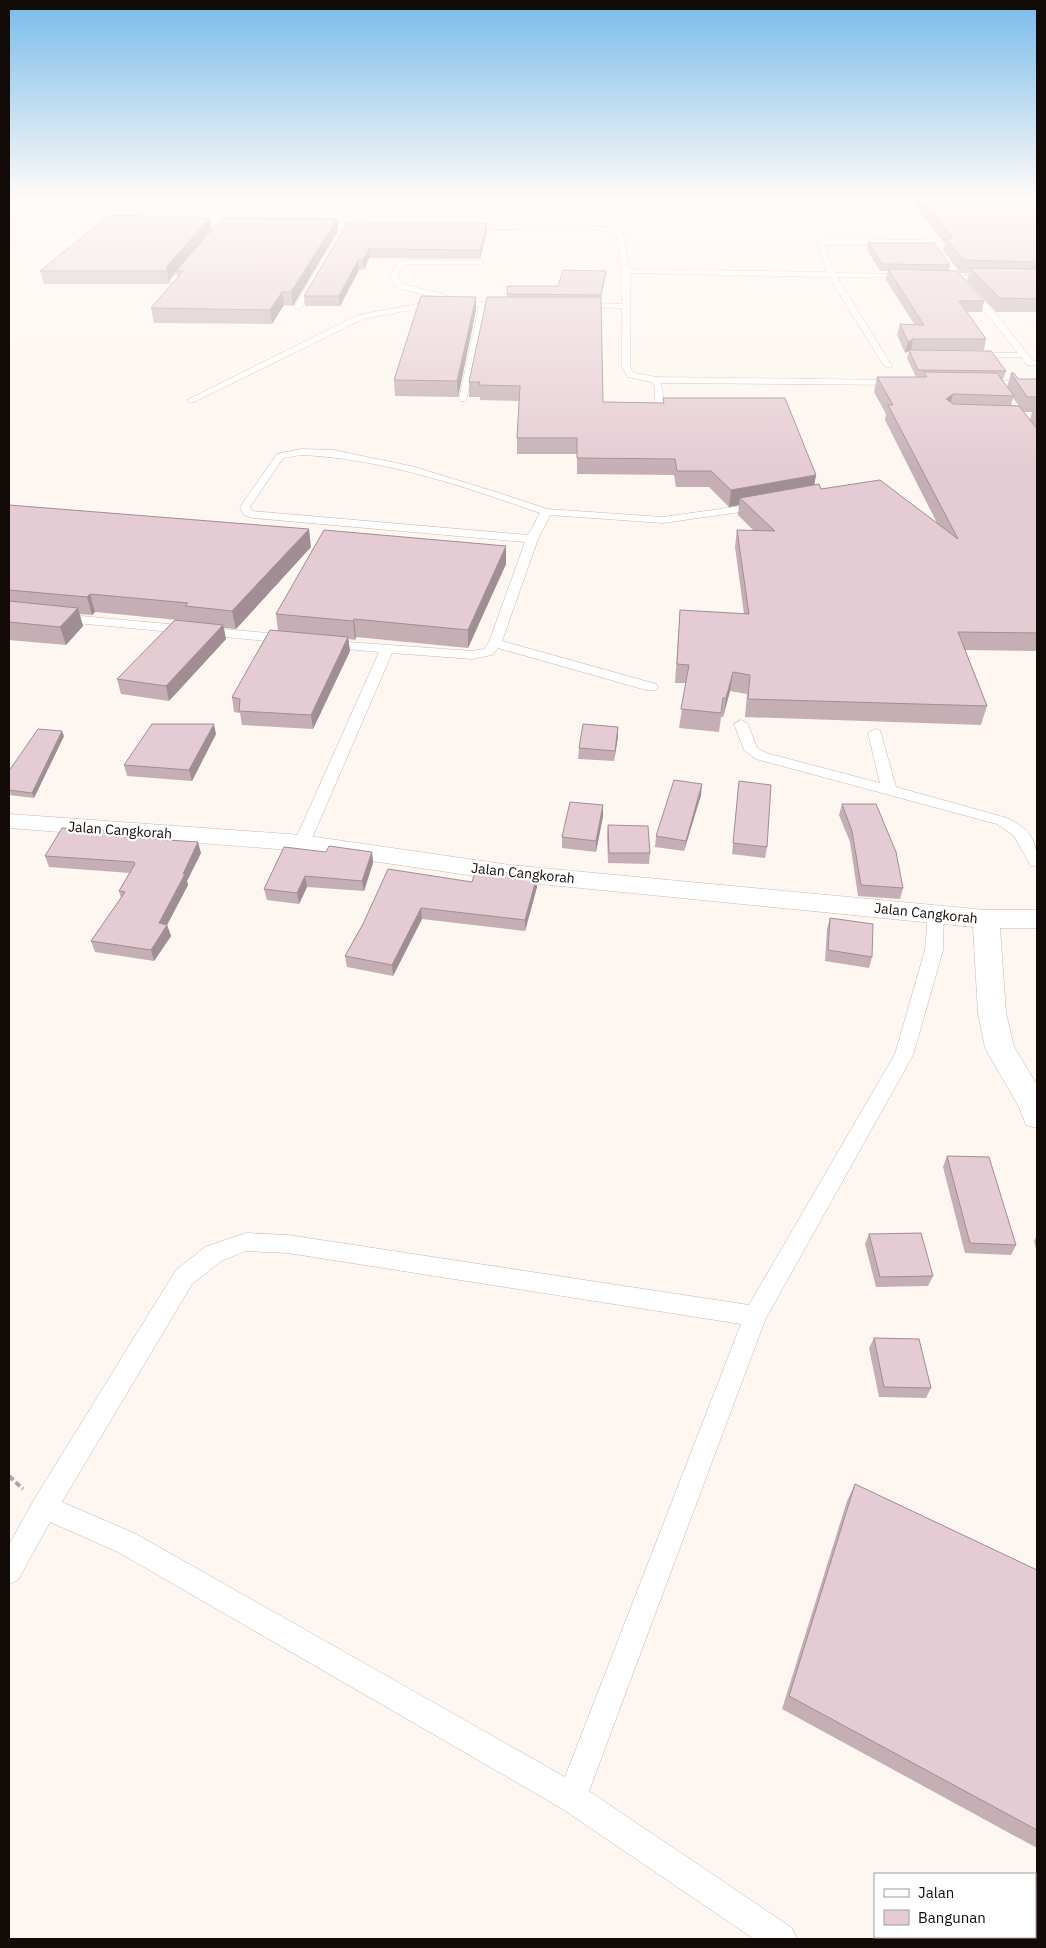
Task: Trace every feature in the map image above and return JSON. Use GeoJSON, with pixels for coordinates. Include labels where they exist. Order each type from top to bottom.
{"type":"FeatureCollection","features":[{"type":"Feature","properties":{"kind":"street","name":"Jalan Cangkorah"},"geometry":{"type":"LineString","coordinates":[[9,821],[302,844],[510,873],[986,919],[1037,919]]}},
{"type":"Feature","properties":{"kind":"street"},"geometry":{"type":"LineString","coordinates":[[986,919],[992,1013],[1000,1048],[1034,1106],[1037,1116]]}},
{"type":"Feature","properties":{"kind":"lane"},"geometry":{"type":"LineString","coordinates":[[298,307],[308,290]]}},
{"type":"Feature","properties":{"kind":"lane"},"geometry":{"type":"LineString","coordinates":[[416,290],[483,305],[523,305]]}},
{"type":"Feature","properties":{"kind":"lane"},"geometry":{"type":"LineString","coordinates":[[625,290],[627,372],[631,375],[656,380],[904,383]]}},
{"type":"Feature","properties":{"kind":"lane"},"geometry":{"type":"LineString","coordinates":[[842,290],[888,366]]}},
{"type":"Feature","properties":{"kind":"lane"},"geometry":{"type":"LineString","coordinates":[[969,290],[998,322],[1030,363],[1037,363]]}},
{"type":"Feature","properties":{"kind":"lane"},"geometry":{"type":"LineString","coordinates":[[190,400],[361,317],[427,303],[456,300]]}},
{"type":"Feature","properties":{"kind":"lane"},"geometry":{"type":"LineString","coordinates":[[463,400],[483,305]]}},
{"type":"Feature","properties":{"kind":"lane"},"geometry":{"type":"LineString","coordinates":[[572,305],[625,306]]}},
{"type":"Feature","properties":{"kind":"lane"},"geometry":{"type":"LineString","coordinates":[[958,354],[1024,355]]}},
{"type":"Feature","properties":{"kind":"lane"},"geometry":{"type":"LineString","coordinates":[[656,380],[659,387],[660,408]]}},
{"type":"Feature","properties":{"kind":"lane"},"geometry":{"type":"LineString","coordinates":[[968,383],[1037,384]]}},
{"type":"Feature","properties":{"kind":"lane"},"geometry":{"type":"LineString","coordinates":[[996,383],[1002,394]]}},
{"type":"Feature","properties":{"kind":"lane"},"geometry":{"type":"LineString","coordinates":[[532,539],[253,516],[248,513],[245,507],[280,456],[287,453],[306,451],[353,457],[410,470],[492,492],[546,512],[670,519],[708,516],[772,504]]}},
{"type":"Feature","properties":{"kind":"lane"},"geometry":{"type":"LineString","coordinates":[[317,642],[472,655],[488,652],[495,643],[532,539],[546,512]]}},
{"type":"Feature","properties":{"kind":"lane"},"geometry":{"type":"LineString","coordinates":[[48,617],[297,640]]}},
{"type":"Feature","properties":{"kind":"lane"},"geometry":{"type":"LineString","coordinates":[[495,643],[651,687]]}},
{"type":"Feature","properties":{"kind":"lane"},"geometry":{"type":"LineString","coordinates":[[302,844],[310,820],[387,648]]}},
{"type":"Feature","properties":{"kind":"lane"},"geometry":{"type":"LineString","coordinates":[[741,724],[751,750],[760,756],[1002,821],[1016,828],[1024,837],[1037,862]]}},
{"type":"Feature","properties":{"kind":"lane"},"geometry":{"type":"LineString","coordinates":[[875,733],[889,790]]}},
{"type":"Feature","properties":{"kind":"lane"},"geometry":{"type":"LineString","coordinates":[[572,1797],[755,1316],[904,1056],[934,950],[936,914]]}},
{"type":"Feature","properties":{"kind":"lane"},"geometry":{"type":"LineString","coordinates":[[9,1571],[44,1507],[184,1276],[213,1254],[246,1242],[288,1244],[755,1316]]}},
{"type":"Feature","properties":{"kind":"lane"},"geometry":{"type":"LineString","coordinates":[[44,1507],[127,1543],[572,1797],[781,1939]]}},
{"type":"Feature","properties":{"kind":"building"},"geometry":{"type":"Polygon","coordinates":[[[167,290],[292,290],[291,292],[282,292],[270,310],[151,308],[167,290]]]}},
{"type":"Feature","properties":{"kind":"building"},"geometry":{"type":"Polygon","coordinates":[[[308,290],[342,290],[339,296],[304,296],[308,290]]]}},
{"type":"Feature","properties":{"kind":"building"},"geometry":{"type":"Polygon","coordinates":[[[507,290],[602,290],[601,295],[507,294],[507,290]]]}},
{"type":"Feature","properties":{"kind":"building"},"geometry":{"type":"Polygon","coordinates":[[[901,290],[974,290],[984,301],[959,301],[986,339],[913,339],[908,342],[900,324],[924,325],[901,290]]]}},
{"type":"Feature","properties":{"kind":"building"},"geometry":{"type":"Polygon","coordinates":[[[992,290],[1037,290],[1037,299],[1000,298],[992,290]]]}},
{"type":"Feature","properties":{"kind":"building"},"geometry":{"type":"Polygon","coordinates":[[[421,296],[476,297],[457,381],[394,380],[421,296]]]}},
{"type":"Feature","properties":{"kind":"building"},"geometry":{"type":"Polygon","coordinates":[[[487,297],[601,297],[603,402],[664,403],[663,398],[785,398],[816,475],[731,490],[711,471],[677,471],[675,459],[577,458],[577,438],[517,438],[520,386],[479,385],[480,382],[469,382],[487,297]]]}},
{"type":"Feature","properties":{"kind":"building"},"geometry":{"type":"Polygon","coordinates":[[[909,350],[991,351],[1006,371],[918,370],[909,350]]]}},
{"type":"Feature","properties":{"kind":"building"},"geometry":{"type":"Polygon","coordinates":[[[924,372],[997,373],[1014,396],[953,394],[946,399],[953,404],[1019,406],[1037,429],[1037,633],[958,632],[987,706],[748,699],[750,675],[733,672],[726,698],[723,698],[721,713],[681,709],[689,665],[677,664],[680,610],[749,614],[737,530],[775,531],[740,498],[819,484],[821,489],[880,480],[958,539],[888,405],[893,405],[877,377],[927,377],[924,372]]]}},
{"type":"Feature","properties":{"kind":"building"},"geometry":{"type":"Polygon","coordinates":[[[1011,373],[1014,373],[1018,379],[1037,379],[1037,397],[1027,397],[1011,373]]]}},
{"type":"Feature","properties":{"kind":"building"},"geometry":{"type":"Polygon","coordinates":[[[9,505],[309,529],[232,611],[185,606],[188,603],[90,594],[87,597],[9,590],[9,505]]]}},
{"type":"Feature","properties":{"kind":"building"},"geometry":{"type":"Polygon","coordinates":[[[324,530],[506,546],[468,630],[276,614],[324,530]]]}},
{"type":"Feature","properties":{"kind":"building"},"geometry":{"type":"Polygon","coordinates":[[[9,601],[78,608],[60,627],[9,622],[9,601]]]}},
{"type":"Feature","properties":{"kind":"building"},"geometry":{"type":"Polygon","coordinates":[[[175,620],[223,625],[166,686],[117,679],[175,620]]]}},
{"type":"Feature","properties":{"kind":"building"},"geometry":{"type":"Polygon","coordinates":[[[270,630],[348,637],[311,715],[239,711],[240,699],[232,697],[270,630]]]}},
{"type":"Feature","properties":{"kind":"building"},"geometry":{"type":"Polygon","coordinates":[[[152,724],[214,724],[189,770],[124,765],[152,724]]]}},
{"type":"Feature","properties":{"kind":"building"},"geometry":{"type":"Polygon","coordinates":[[[583,724],[618,727],[615,751],[579,748],[583,724]]]}},
{"type":"Feature","properties":{"kind":"building"},"geometry":{"type":"Polygon","coordinates":[[[38,729],[62,731],[32,793],[9,790],[9,771],[38,729]]]}},
{"type":"Feature","properties":{"kind":"building"},"geometry":{"type":"Polygon","coordinates":[[[674,780],[702,784],[686,841],[656,836],[674,780]]]}},
{"type":"Feature","properties":{"kind":"building"},"geometry":{"type":"Polygon","coordinates":[[[739,781],[771,785],[767,847],[733,843],[739,781]]]}},
{"type":"Feature","properties":{"kind":"building"},"geometry":{"type":"Polygon","coordinates":[[[570,802],[603,805],[596,841],[562,837],[570,802]]]}},
{"type":"Feature","properties":{"kind":"building"},"geometry":{"type":"Polygon","coordinates":[[[842,804],[876,804],[896,852],[903,888],[861,885],[852,831],[842,804]]]}},
{"type":"Feature","properties":{"kind":"building"},"geometry":{"type":"Polygon","coordinates":[[[608,825],[648,826],[650,853],[609,853],[608,825]]]}},
{"type":"Feature","properties":{"kind":"building"},"geometry":{"type":"Polygon","coordinates":[[[62,828],[125,832],[123,837],[198,842],[183,874],[185,874],[159,923],[167,925],[151,950],[91,941],[125,892],[119,891],[135,864],[134,862],[45,856],[62,828]]]}},
{"type":"Feature","properties":{"kind":"building"},"geometry":{"type":"Polygon","coordinates":[[[329,846],[372,852],[362,881],[305,876],[297,893],[264,889],[284,847],[326,852],[329,846]]]}},
{"type":"Feature","properties":{"kind":"building"},"geometry":{"type":"Polygon","coordinates":[[[388,869],[472,882],[476,869],[537,876],[525,920],[421,908],[392,965],[345,956],[363,924],[388,869]]]}},
{"type":"Feature","properties":{"kind":"building"},"geometry":{"type":"Polygon","coordinates":[[[830,918],[873,924],[872,957],[828,950],[830,918]]]}},
{"type":"Feature","properties":{"kind":"building"},"geometry":{"type":"Polygon","coordinates":[[[947,1156],[989,1157],[1016,1245],[970,1243],[947,1156]]]}},
{"type":"Feature","properties":{"kind":"building"},"geometry":{"type":"Polygon","coordinates":[[[921,1233],[933,1276],[880,1277],[869,1234],[921,1233]]]}},
{"type":"Feature","properties":{"kind":"building"},"geometry":{"type":"Polygon","coordinates":[[[874,1338],[919,1339],[931,1388],[884,1387],[874,1338]]]}},
{"type":"Feature","properties":{"kind":"building"},"geometry":{"type":"Polygon","coordinates":[[[855,1484],[1037,1570],[1037,1830],[789,1696],[855,1484]]]}}]}
